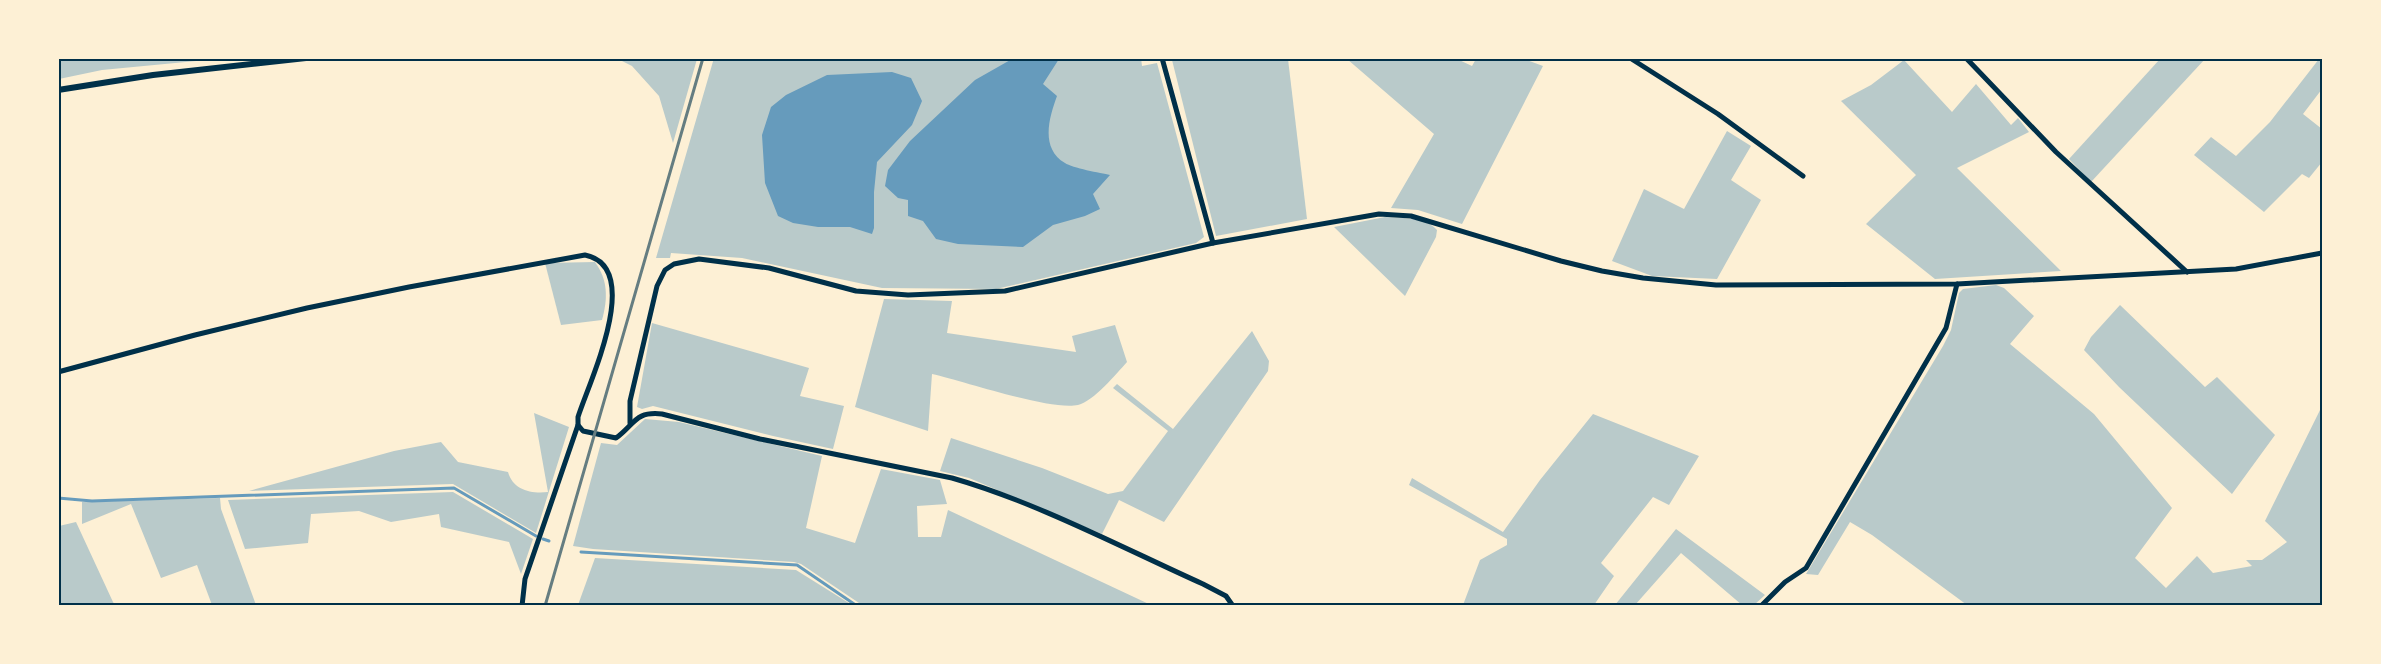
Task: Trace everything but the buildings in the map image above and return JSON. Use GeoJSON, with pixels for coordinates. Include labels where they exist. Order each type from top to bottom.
{"type":"FeatureCollection","features":[{"type":"Feature","properties":{"kind":"street"},"geometry":{"type":"LineString","coordinates":[[58,90],[153,75],[306,58]]}},
{"type":"Feature","properties":{"kind":"street"},"geometry":{"type":"LineString","coordinates":[[1162,58],[1213,243]]}},
{"type":"Feature","properties":{"kind":"street"},"geometry":{"type":"LineString","coordinates":[[1630,58],[1718,114],[1803,176]]}},
{"type":"Feature","properties":{"kind":"street"},"geometry":{"type":"LineString","coordinates":[[1966,58],[2056,152],[2187,272]]}},
{"type":"Feature","properties":{"kind":"street"},"geometry":{"type":"LineString","coordinates":[[630,423],[630,401],[657,286],[665,270],[682,261],[709,260],[769,268],[856,291],[908,296],[964,294],[1005,291],[1213,243],[1395,213],[1480,235],[1561,261],[1643,278],[1716,285],[1957,284],[2187,272],[2236,269],[2322,253]]}},
{"type":"Feature","properties":{"kind":"street"},"geometry":{"type":"LineString","coordinates":[[58,372],[195,335],[409,287],[585,255],[602,262],[608,271],[612,288],[608,330],[525,579],[522,606]]}},
{"type":"Feature","properties":{"kind":"street"},"geometry":{"type":"LineString","coordinates":[[1761,606],[1785,582],[1806,568],[1946,328],[1957,284]]}},
{"type":"Feature","properties":{"kind":"street"},"geometry":{"type":"LineString","coordinates":[[578,425],[583,431],[616,438],[640,415],[662,414],[760,439],[973,484],[1203,584],[1226,596],[1233,606]]}},
{"type":"Feature","properties":{"kind":"shaded area"},"geometry":{"type":"Polygon","coordinates":[[[59,58],[217,59],[102,70],[59,79],[59,58]]]}},
{"type":"Feature","properties":{"kind":"shaded area"},"geometry":{"type":"Polygon","coordinates":[[[714,58],[1141,58],[1142,66],[1157,63],[1204,237],[1196,243],[996,289],[882,288],[742,258],[671,253],[670,258],[656,258],[714,58]]]}},
{"type":"Feature","properties":{"kind":"shaded area"},"geometry":{"type":"Polygon","coordinates":[[[1177,58],[1288,59],[1307,219],[1216,236],[1172,60],[1177,58]]]}},
{"type":"Feature","properties":{"kind":"shaded area"},"geometry":{"type":"Polygon","coordinates":[[[1521,58],[1543,66],[1462,224],[1418,210],[1391,208],[1434,134],[1347,59],[1457,59],[1472,66],[1476,59],[1521,58]]]}},
{"type":"Feature","properties":{"kind":"shaded area"},"geometry":{"type":"Polygon","coordinates":[[[618,59],[697,59],[673,143],[659,96],[632,66],[618,59]]]}},
{"type":"Feature","properties":{"kind":"shaded area"},"geometry":{"type":"Polygon","coordinates":[[[2160,59],[2205,59],[2091,182],[2069,159],[2160,59]]]}},
{"type":"Feature","properties":{"kind":"shaded area"},"geometry":{"type":"Polygon","coordinates":[[[2319,59],[2322,59],[2322,89],[2303,114],[2322,129],[2322,162],[2309,178],[2302,174],[2264,212],[2194,155],[2211,137],[2236,156],[2270,122],[2319,59]]]}},
{"type":"Feature","properties":{"kind":"shaded area"},"geometry":{"type":"Polygon","coordinates":[[[1904,60],[1952,112],[1976,84],[2011,125],[2018,118],[2029,132],[1957,168],[2061,271],[1935,279],[1866,224],[1916,175],[1841,101],[1871,85],[1904,60]]]}},
{"type":"Feature","properties":{"kind":"shaded area"},"geometry":{"type":"Polygon","coordinates":[[[1727,131],[1751,146],[1731,180],[1761,200],[1717,279],[1652,276],[1612,261],[1644,189],[1684,209],[1727,131]]]}},
{"type":"Feature","properties":{"kind":"shaded area"},"geometry":{"type":"Polygon","coordinates":[[[1385,217],[1420,220],[1437,230],[1436,237],[1405,296],[1334,227],[1385,217]]]}},
{"type":"Feature","properties":{"kind":"shaded area"},"geometry":{"type":"Polygon","coordinates":[[[595,262],[606,289],[602,320],[561,325],[545,263],[595,262]]]}},
{"type":"Feature","properties":{"kind":"shaded area"},"geometry":{"type":"Polygon","coordinates":[[[1996,285],[2004,288],[2034,316],[2010,344],[2094,414],[2172,508],[2135,558],[2166,588],[2197,556],[2213,573],[2252,566],[2246,560],[2262,560],[2287,542],[2265,521],[2322,406],[2322,605],[1967,605],[1872,535],[1850,522],[1818,575],[1806,574],[1943,346],[1951,330],[1959,293],[1963,289],[1996,285]]]}},
{"type":"Feature","properties":{"kind":"shaded area"},"geometry":{"type":"Polygon","coordinates":[[[884,299],[952,301],[947,333],[1076,352],[1072,336],[1115,325],[1127,362],[1091,398],[1078,405],[1065,406],[1028,400],[932,374],[928,431],[855,407],[884,299]]]}},
{"type":"Feature","properties":{"kind":"shaded area"},"geometry":{"type":"Polygon","coordinates":[[[2120,305],[2205,387],[2217,377],[2275,435],[2232,494],[2119,387],[2084,350],[2091,337],[2120,305]]]}},
{"type":"Feature","properties":{"kind":"shaded area"},"geometry":{"type":"Polygon","coordinates":[[[652,323],[809,368],[800,396],[844,406],[833,449],[653,406],[642,409],[637,407],[652,323]]]}},
{"type":"Feature","properties":{"kind":"shaded area"},"geometry":{"type":"Polygon","coordinates":[[[1252,331],[1269,361],[1268,371],[1164,522],[1119,500],[1102,534],[969,478],[940,471],[951,438],[1042,468],[1108,494],[1123,491],[1168,431],[1113,388],[1117,384],[1173,429],[1252,331]]]}},
{"type":"Feature","properties":{"kind":"shaded area"},"geometry":{"type":"Polygon","coordinates":[[[534,413],[569,427],[536,533],[453,484],[249,491],[394,451],[441,442],[458,462],[508,472],[514,483],[524,490],[548,492],[534,413]]]}},
{"type":"Feature","properties":{"kind":"shaded area"},"geometry":{"type":"Polygon","coordinates":[[[1593,414],[1699,456],[1669,505],[1653,497],[1601,563],[1614,576],[1594,605],[1463,605],[1480,560],[1507,545],[1507,539],[1409,485],[1412,478],[1503,532],[1540,480],[1593,414]]]}},
{"type":"Feature","properties":{"kind":"shaded area"},"geometry":{"type":"Polygon","coordinates":[[[645,419],[679,422],[822,456],[806,528],[855,543],[881,469],[940,480],[947,504],[917,506],[918,537],[941,537],[948,510],[1151,605],[862,605],[801,564],[794,562],[573,546],[601,443],[617,445],[645,419]]]}},
{"type":"Feature","properties":{"kind":"shaded area"},"geometry":{"type":"Polygon","coordinates":[[[453,492],[533,539],[521,574],[509,542],[441,527],[439,514],[391,522],[359,511],[311,514],[308,543],[245,549],[228,500],[453,492]]]}},
{"type":"Feature","properties":{"kind":"shaded area"},"geometry":{"type":"Polygon","coordinates":[[[220,498],[221,509],[256,605],[212,605],[197,565],[161,578],[131,504],[82,524],[82,502],[220,498]]]}},
{"type":"Feature","properties":{"kind":"shaded area"},"geometry":{"type":"Polygon","coordinates":[[[76,522],[115,605],[59,605],[59,526],[76,522]]]}},
{"type":"Feature","properties":{"kind":"shaded area"},"geometry":{"type":"Polygon","coordinates":[[[1676,529],[1765,595],[1754,605],[1742,605],[1681,553],[1635,605],[1615,605],[1676,529]]]}},
{"type":"Feature","properties":{"kind":"shaded area"},"geometry":{"type":"Polygon","coordinates":[[[595,558],[796,570],[852,605],[578,605],[595,558]]]}},
{"type":"Feature","properties":{"kind":"water"},"geometry":{"type":"Polygon","coordinates":[[[1012,59],[1059,59],[1043,84],[1057,96],[1049,123],[1049,141],[1057,157],[1065,163],[1110,175],[1093,194],[1100,209],[1053,225],[1023,247],[958,244],[936,239],[923,221],[908,216],[908,200],[898,198],[885,186],[888,170],[910,141],[975,80],[1012,59]]]}},
{"type":"Feature","properties":{"kind":"water"},"geometry":{"type":"Polygon","coordinates":[[[892,72],[911,78],[922,101],[912,125],[877,162],[872,234],[850,227],[818,227],[793,223],[778,216],[765,183],[762,135],[771,107],[786,95],[827,75],[892,72]]]}},
{"type":"Feature","properties":{"kind":"waterway"},"geometry":{"type":"LineString","coordinates":[[58,498],[92,501],[454,488],[536,536]]}},
{"type":"Feature","properties":{"kind":"waterway"},"geometry":{"type":"LineString","coordinates":[[543,539],[549,541]]}},
{"type":"Feature","properties":{"kind":"waterway"},"geometry":{"type":"LineString","coordinates":[[581,552],[797,565],[857,606]]}},
{"type":"Feature","properties":{"kind":"railway"},"geometry":{"type":"LineString","coordinates":[[545,606],[703,58]]}}]}
